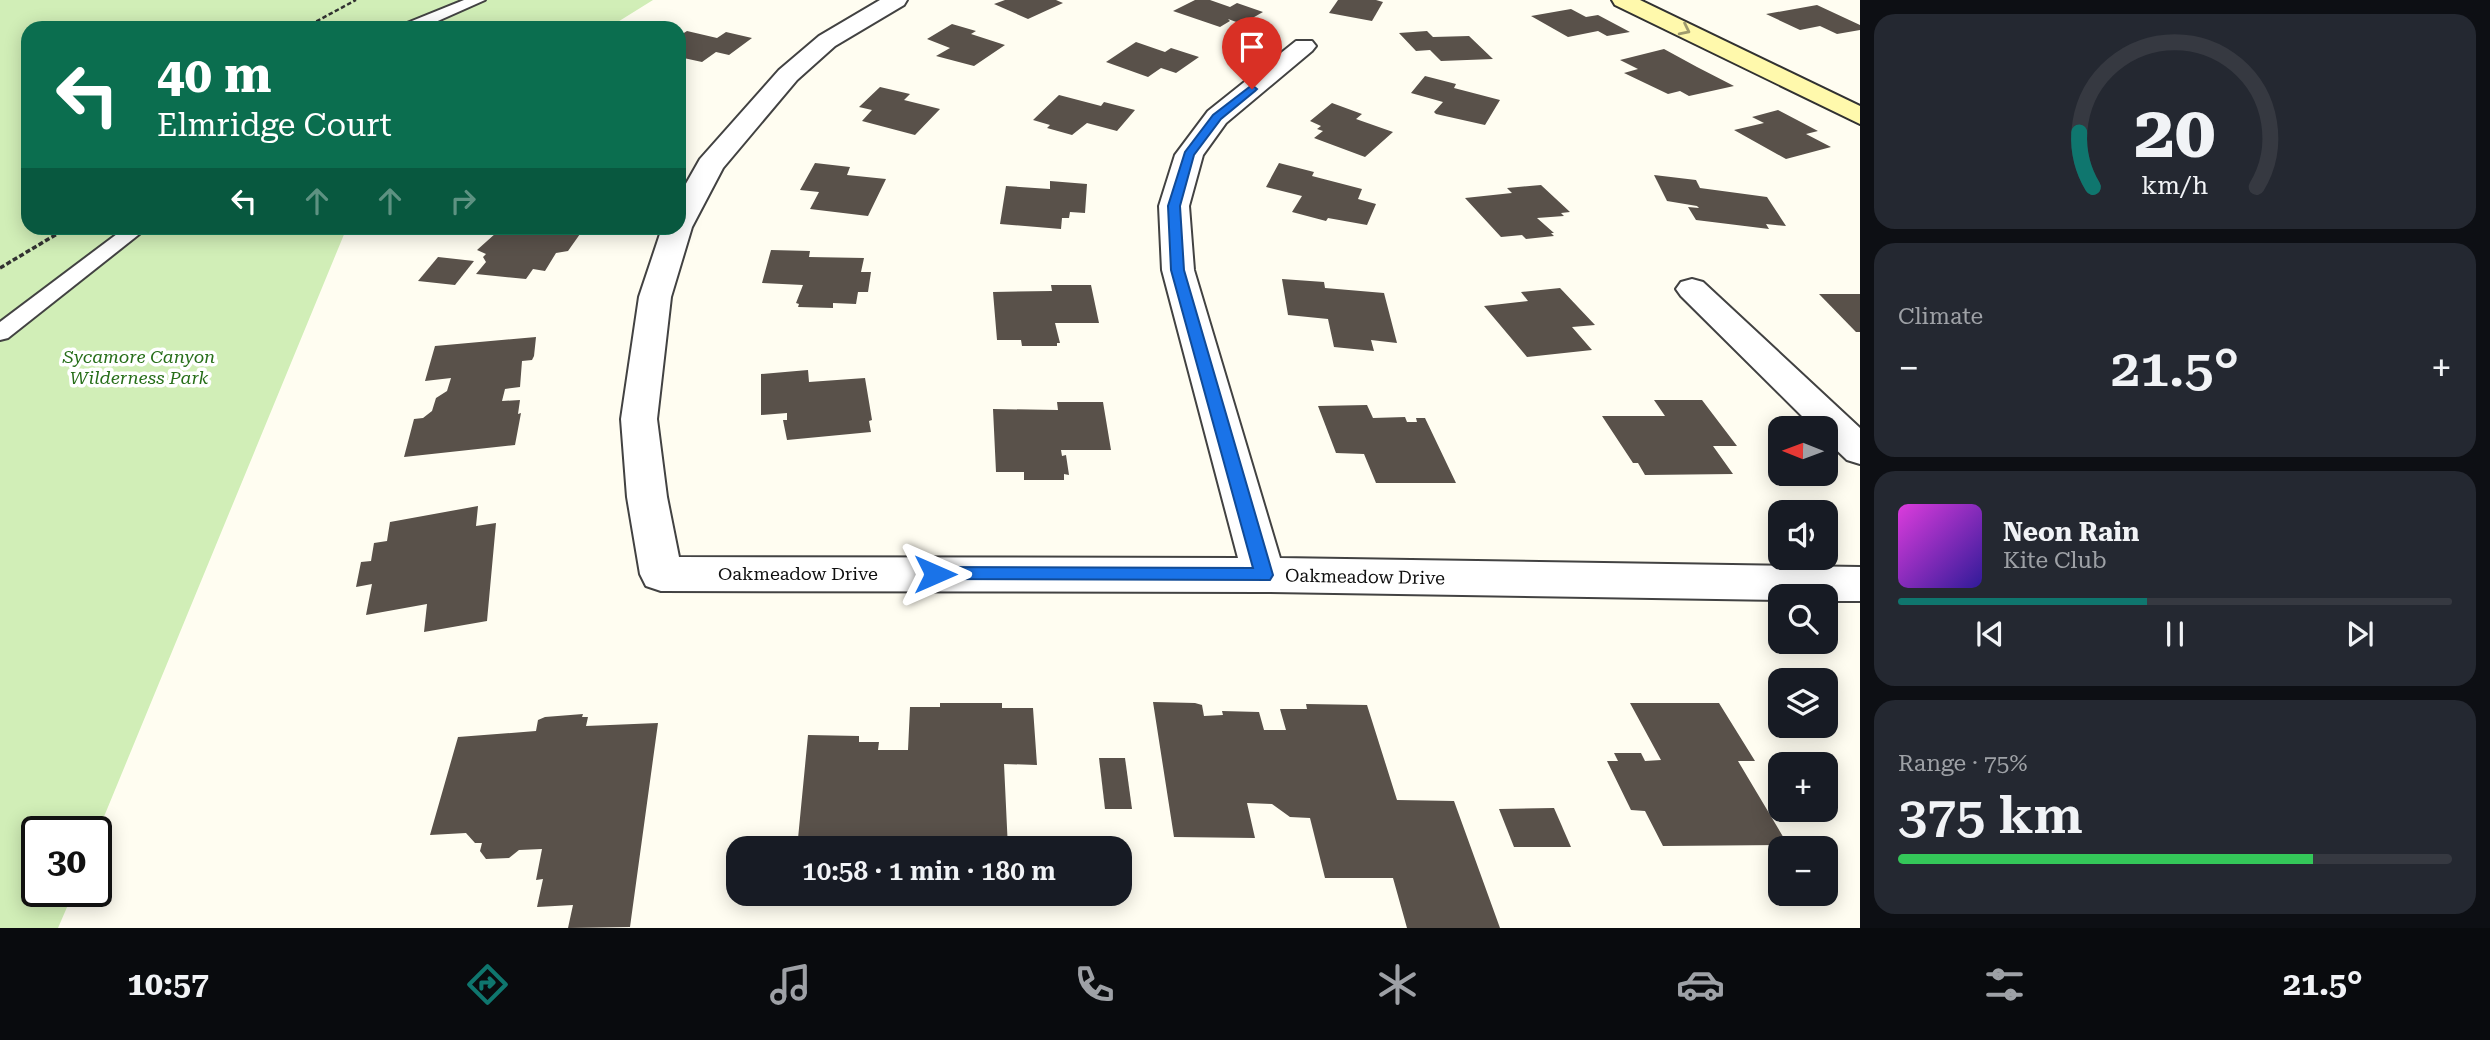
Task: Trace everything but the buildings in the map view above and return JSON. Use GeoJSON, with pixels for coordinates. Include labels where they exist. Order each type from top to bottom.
{"type":"FeatureCollection","features":[{"type":"Feature","properties":{"kind":"street"},"geometry":{"type":"LineString","coordinates":[[686,210],[710,164],[788,75],[827,41],[896,0]]}},
{"type":"Feature","properties":{"kind":"street"},"geometry":{"type":"LineString","coordinates":[[1623,0],[1860,116]]}},
{"type":"Feature","properties":{"kind":"street"},"geometry":{"type":"LineString","coordinates":[[1264,575],[1178,270],[1174,206],[1189,155],[1217,117],[1304,46]]}},
{"type":"Feature","properties":{"kind":"street","name":"Oakmeadow Drive"},"geometry":{"type":"LineString","coordinates":[[675,235],[655,297],[639,419],[647,497],[661,573],[1264,575],[1860,584]]}},
{"type":"Feature","properties":{"kind":"street"},"geometry":{"type":"LineString","coordinates":[[1692,289],[1860,450]]}},
{"type":"Feature","properties":{"kind":"lane"},"geometry":{"type":"LineString","coordinates":[[425,21],[477,0]]}},
{"type":"Feature","properties":{"kind":"lane"},"geometry":{"type":"LineString","coordinates":[[0,333],[128,235]]}},
{"type":"Feature","properties":{"kind":"path"},"geometry":{"type":"LineString","coordinates":[[317,21],[356,0]]}},
{"type":"Feature","properties":{"kind":"path"},"geometry":{"type":"LineString","coordinates":[[0,268],[55,235]]}},
{"type":"Feature","properties":{"kind":"green space","name":"Sycamore Canyon Wilderness Park"},"geometry":{"type":"Polygon","coordinates":[[[0,0],[653,0],[619,21],[21,21],[21,235],[344,235],[104,816],[21,816],[21,907],[67,907],[58,928],[0,928],[0,0]]]}},
{"type":"Feature","properties":{"kind":"route"},"geometry":{"type":"LineString","coordinates":[[935,574],[1264,575],[1178,270],[1174,206],[1189,155],[1217,117],[1252,89]]}}]}
